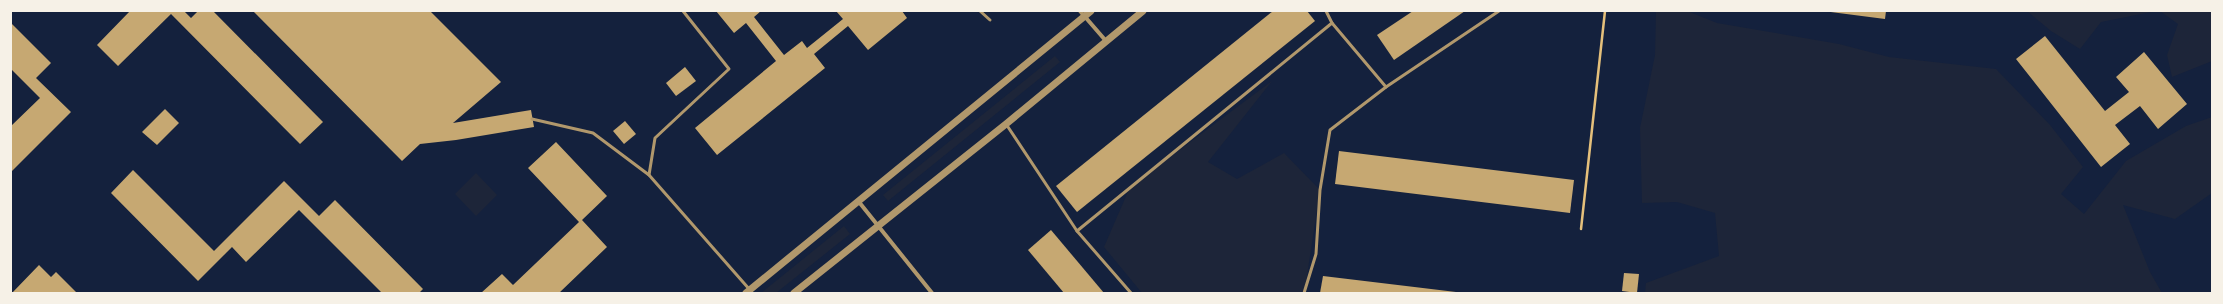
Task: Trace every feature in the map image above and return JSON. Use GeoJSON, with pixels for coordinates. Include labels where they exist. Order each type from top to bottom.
{"type":"FeatureCollection","features":[{"type":"Feature","properties":{"kind":"street"},"geometry":{"type":"LineString","coordinates":[[794,293],[1006,124],[1143,11]]}},
{"type":"Feature","properties":{"kind":"street"},"geometry":{"type":"LineString","coordinates":[[748,292],[859,202],[1085,13],[1106,41]]}},
{"type":"Feature","properties":{"kind":"street"},"geometry":{"type":"LineString","coordinates":[[859,202],[932,293]]}},
{"type":"Feature","properties":{"kind":"lane"},"geometry":{"type":"LineString","coordinates":[[649,175],[655,138],[730,69],[683,11]]}},
{"type":"Feature","properties":{"kind":"lane"},"geometry":{"type":"LineString","coordinates":[[980,11],[990,20]]}},
{"type":"Feature","properties":{"kind":"lane"},"geometry":{"type":"LineString","coordinates":[[1326,11],[1332,23],[1386,87]]}},
{"type":"Feature","properties":{"kind":"lane"},"geometry":{"type":"LineString","coordinates":[[1304,293],[1316,254],[1320,190],[1330,130],[1386,87],[1499,11]]}},
{"type":"Feature","properties":{"kind":"lane"},"geometry":{"type":"LineString","coordinates":[[1077,231],[1332,23]]}},
{"type":"Feature","properties":{"kind":"lane"},"geometry":{"type":"LineString","coordinates":[[532,119],[593,133],[649,175],[748,292]]}},
{"type":"Feature","properties":{"kind":"lane"},"geometry":{"type":"LineString","coordinates":[[1006,124],[1077,231],[1131,293]]}},
{"type":"Feature","properties":{"kind":"path"},"geometry":{"type":"LineString","coordinates":[[1581,229],[1606,11]]}},
{"type":"Feature","properties":{"kind":"shaded area"},"geometry":{"type":"Polygon","coordinates":[[[1656,11],[1687,11],[1717,23],[1839,44],[1889,57],[1996,69],[2050,125],[2083,167],[2061,194],[2084,214],[2126,161],[2186,126],[2212,117],[2212,193],[2175,219],[2123,205],[2150,272],[2162,293],[1645,293],[1646,283],[1719,256],[1715,213],[1677,202],[1642,203],[1640,128],[1655,55],[1656,11]]]}},
{"type":"Feature","properties":{"kind":"shaded area"},"geometry":{"type":"Polygon","coordinates":[[[2027,11],[2156,11],[2101,22],[2080,49],[2051,31],[2027,11]]]}},
{"type":"Feature","properties":{"kind":"shaded area"},"geometry":{"type":"Polygon","coordinates":[[[2160,11],[2212,11],[2212,61],[2172,77],[2167,55],[2178,24],[2160,11]]]}},
{"type":"Feature","properties":{"kind":"shaded area"},"geometry":{"type":"Polygon","coordinates":[[[1055,56],[1060,62],[888,201],[883,195],[1055,56]]]}},
{"type":"Feature","properties":{"kind":"shaded area"},"geometry":{"type":"Polygon","coordinates":[[[1272,81],[1208,162],[1237,179],[1284,153],[1320,190],[1305,289],[1300,293],[1142,293],[1104,247],[1130,187],[1272,81]]]}},
{"type":"Feature","properties":{"kind":"shaded area"},"geometry":{"type":"Polygon","coordinates":[[[476,173],[497,195],[476,216],[455,194],[476,173]]]}},
{"type":"Feature","properties":{"kind":"shaded area"},"geometry":{"type":"Polygon","coordinates":[[[844,226],[850,234],[776,293],[761,293],[844,226]]]}},
{"type":"Feature","properties":{"kind":"building"},"geometry":{"type":"Polygon","coordinates":[[[130,11],[184,11],[191,18],[198,11],[213,11],[323,122],[300,144],[171,14],[118,66],[97,45],[130,11]]]}},
{"type":"Feature","properties":{"kind":"building"},"geometry":{"type":"Polygon","coordinates":[[[253,11],[430,11],[501,82],[453,123],[531,110],[534,127],[456,140],[420,144],[402,161],[253,11]]]}},
{"type":"Feature","properties":{"kind":"building"},"geometry":{"type":"Polygon","coordinates":[[[716,11],[761,11],[754,17],[784,55],[802,41],[807,48],[843,19],[836,11],[902,11],[907,18],[868,50],[848,26],[814,54],[825,68],[717,155],[695,128],[776,61],[746,23],[734,33],[716,11]]]}},
{"type":"Feature","properties":{"kind":"building"},"geometry":{"type":"Polygon","coordinates":[[[1273,11],[1307,11],[1315,21],[1077,212],[1056,186],[1273,11]]]}},
{"type":"Feature","properties":{"kind":"building"},"geometry":{"type":"Polygon","coordinates":[[[1413,11],[1465,11],[1394,60],[1377,35],[1413,11]]]}},
{"type":"Feature","properties":{"kind":"building"},"geometry":{"type":"Polygon","coordinates":[[[1823,11],[1886,11],[1885,19],[1823,11]]]}},
{"type":"Feature","properties":{"kind":"building"},"geometry":{"type":"Polygon","coordinates":[[[11,23],[51,63],[36,78],[71,112],[11,172],[11,126],[40,98],[11,69],[11,23]]]}},
{"type":"Feature","properties":{"kind":"building"},"geometry":{"type":"Polygon","coordinates":[[[2045,36],[2105,111],[2129,92],[2116,77],[2144,52],[2187,104],[2158,129],[2140,106],[2115,125],[2130,144],[2101,167],[2016,59],[2045,36]]]}},
{"type":"Feature","properties":{"kind":"building"},"geometry":{"type":"Polygon","coordinates":[[[685,67],[696,81],[676,96],[666,83],[685,67]]]}},
{"type":"Feature","properties":{"kind":"building"},"geometry":{"type":"Polygon","coordinates":[[[165,109],[179,123],[157,145],[142,132],[165,109]]]}},
{"type":"Feature","properties":{"kind":"building"},"geometry":{"type":"Polygon","coordinates":[[[625,121],[636,134],[624,144],[613,131],[625,121]]]}},
{"type":"Feature","properties":{"kind":"building"},"geometry":{"type":"Polygon","coordinates":[[[556,142],[607,196],[582,220],[607,247],[559,293],[481,293],[502,274],[513,285],[579,222],[528,168],[556,142]]]}},
{"type":"Feature","properties":{"kind":"building"},"geometry":{"type":"Polygon","coordinates":[[[1339,151],[1574,180],[1570,213],[1335,184],[1339,151]]]}},
{"type":"Feature","properties":{"kind":"building"},"geometry":{"type":"Polygon","coordinates":[[[133,170],[214,251],[284,181],[319,216],[335,200],[423,289],[419,293],[382,293],[299,210],[246,262],[232,247],[198,281],[111,193],[133,170]]]}},
{"type":"Feature","properties":{"kind":"building"},"geometry":{"type":"Polygon","coordinates":[[[1051,230],[1104,293],[1064,293],[1028,250],[1051,230]]]}},
{"type":"Feature","properties":{"kind":"building"},"geometry":{"type":"Polygon","coordinates":[[[39,265],[51,277],[56,272],[77,293],[12,293],[39,265]]]}},
{"type":"Feature","properties":{"kind":"building"},"geometry":{"type":"Polygon","coordinates":[[[1624,273],[1639,274],[1637,293],[1622,291],[1624,273]]]}},
{"type":"Feature","properties":{"kind":"building"},"geometry":{"type":"Polygon","coordinates":[[[1323,276],[1456,292],[1456,293],[1320,293],[1323,276]]]}}]}
